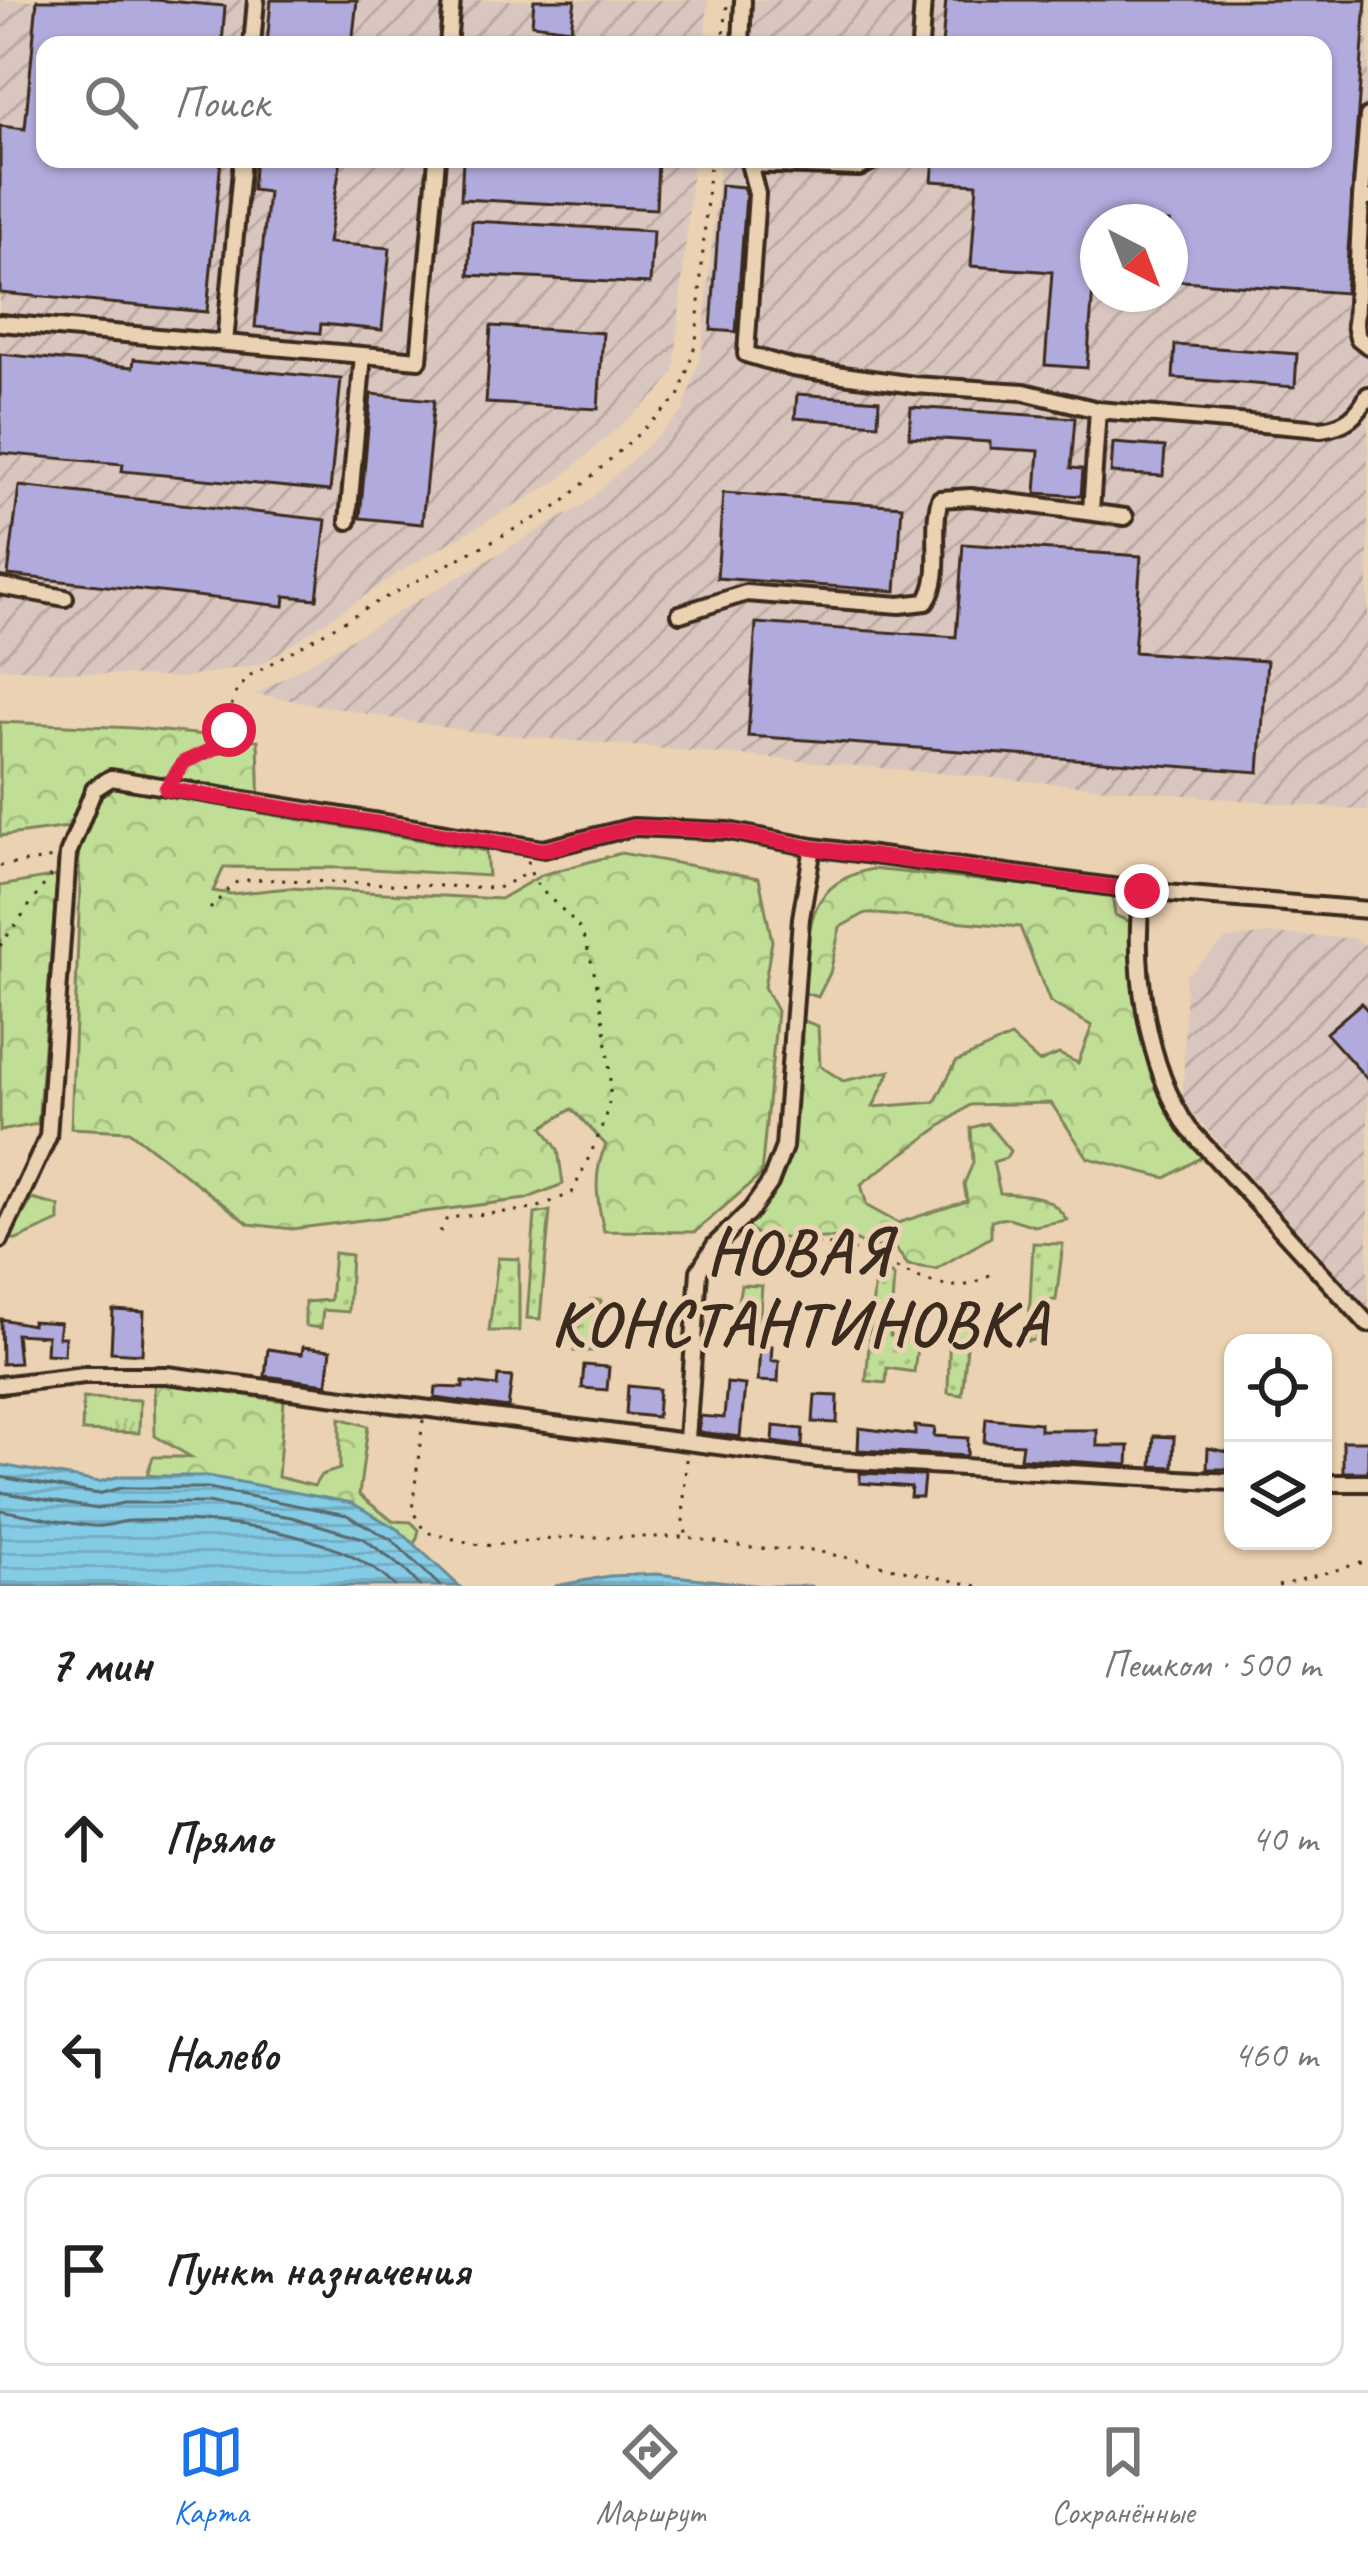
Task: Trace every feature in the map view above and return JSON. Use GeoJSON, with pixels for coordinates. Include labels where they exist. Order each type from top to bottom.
{"type":"FeatureCollection","features":[{"type":"Feature","properties":{"kind":"street"},"geometry":{"type":"LineString","coordinates":[[253,36],[256,0]]}},
{"type":"Feature","properties":{"kind":"street"},"geometry":{"type":"LineString","coordinates":[[449,36],[452,0]]}},
{"type":"Feature","properties":{"kind":"street"},"geometry":{"type":"LineString","coordinates":[[741,36],[743,0]]}},
{"type":"Feature","properties":{"kind":"street"},"geometry":{"type":"LineString","coordinates":[[921,36],[923,0]]}},
{"type":"Feature","properties":{"kind":"street"},"geometry":{"type":"LineString","coordinates":[[1368,116],[1355,325],[1358,338],[1368,346]]}},
{"type":"Feature","properties":{"kind":"street"},"geometry":{"type":"LineString","coordinates":[[225,343],[241,168]]}},
{"type":"Feature","properties":{"kind":"street"},"geometry":{"type":"LineString","coordinates":[[0,323],[419,360],[436,168]]}},
{"type":"Feature","properties":{"kind":"street"},"geometry":{"type":"LineString","coordinates":[[751,168],[757,194],[746,354],[793,368],[914,385],[1024,392],[1098,410],[1321,429],[1336,427],[1359,414],[1368,395]]}},
{"type":"Feature","properties":{"kind":"street"},"geometry":{"type":"LineString","coordinates":[[348,521],[363,355]]}},
{"type":"Feature","properties":{"kind":"street"},"geometry":{"type":"LineString","coordinates":[[1090,511],[1098,410]]}},
{"type":"Feature","properties":{"kind":"street"},"geometry":{"type":"LineString","coordinates":[[680,614],[746,593],[900,605],[926,602],[934,592],[933,523],[940,499],[971,497],[1125,517]]}},
{"type":"Feature","properties":{"kind":"street"},"geometry":{"type":"LineString","coordinates":[[0,586],[65,598]]}},
{"type":"Feature","properties":{"kind":"street"},"geometry":{"type":"LineString","coordinates":[[0,1240],[48,1138],[68,854],[94,789],[111,778],[544,850],[633,827],[728,831],[813,848],[1142,891],[1368,910]]}},
{"type":"Feature","properties":{"kind":"street"},"geometry":{"type":"LineString","coordinates":[[687,1439],[695,1287],[703,1261],[770,1183],[784,1147],[801,918],[813,848]]}},
{"type":"Feature","properties":{"kind":"street"},"geometry":{"type":"LineString","coordinates":[[1142,891],[1136,963],[1174,1108],[1368,1324]]}},
{"type":"Feature","properties":{"kind":"street"},"geometry":{"type":"LineString","coordinates":[[0,1385],[135,1373],[818,1459],[1224,1482]]}},
{"type":"Feature","properties":{"kind":"street"},"geometry":{"type":"LineString","coordinates":[[1332,1483],[1368,1483]]}},
{"type":"Feature","properties":{"kind":"path"},"geometry":{"type":"LineString","coordinates":[[724,36],[728,0]]}},
{"type":"Feature","properties":{"kind":"path"},"geometry":{"type":"LineString","coordinates":[[166,789],[184,762],[227,740],[233,697],[249,676],[412,582],[560,505],[680,397],[696,342],[709,168]]}},
{"type":"Feature","properties":{"kind":"path"},"geometry":{"type":"LineString","coordinates":[[440,1232],[447,1218],[534,1209],[572,1193],[610,1103],[610,1070],[595,977],[581,933],[529,872],[526,847]]}},
{"type":"Feature","properties":{"kind":"path"},"geometry":{"type":"LineString","coordinates":[[0,866],[68,854]]}},
{"type":"Feature","properties":{"kind":"path"},"geometry":{"type":"LineString","coordinates":[[0,946],[68,854]]}},
{"type":"Feature","properties":{"kind":"path"},"geometry":{"type":"LineString","coordinates":[[210,909],[234,884],[253,879],[498,887],[529,872]]}},
{"type":"Feature","properties":{"kind":"path"},"geometry":{"type":"LineString","coordinates":[[734,1227],[760,1243],[805,1241],[845,1247],[903,1273],[957,1286],[971,1285],[997,1270]]}},
{"type":"Feature","properties":{"kind":"path"},"geometry":{"type":"LineString","coordinates":[[423,1408],[423,1442],[412,1510],[425,1532],[483,1546],[571,1537],[687,1537],[750,1548],[811,1550],[977,1586]]}},
{"type":"Feature","properties":{"kind":"path"},"geometry":{"type":"LineString","coordinates":[[687,1439],[683,1520],[687,1537]]}},
{"type":"Feature","properties":{"kind":"path"},"geometry":{"type":"LineString","coordinates":[[1278,1586],[1368,1562]]}},
{"type":"Feature","properties":{"kind":"shaded area"},"geometry":{"type":"Polygon","coordinates":[[[0,0],[708,0],[705,36],[36,36],[36,168],[692,168],[674,372],[660,391],[557,481],[406,568],[262,664],[179,678],[0,668],[0,0]]]}},
{"type":"Feature","properties":{"kind":"shaded area"},"geometry":{"type":"Polygon","coordinates":[[[736,0],[1368,0],[1368,811],[465,731],[256,694],[585,504],[683,412],[702,350],[719,168],[1332,168],[1332,36],[733,36],[736,0]]]}},
{"type":"Feature","properties":{"kind":"shaded area"},"geometry":{"type":"Polygon","coordinates":[[[1269,934],[1352,938],[1368,946],[1368,1310],[1183,1102],[1186,976],[1227,939],[1269,934]]]}},
{"type":"Feature","properties":{"kind":"green space"},"geometry":{"type":"Polygon","coordinates":[[[0,722],[258,740],[260,813],[486,851],[488,876],[224,867],[213,891],[231,894],[289,888],[500,899],[542,875],[621,853],[759,878],[772,941],[764,987],[777,1011],[761,1175],[695,1232],[604,1231],[597,1177],[606,1145],[572,1109],[543,1127],[558,1150],[563,1184],[526,1199],[292,1229],[249,1224],[129,1131],[71,1128],[80,886],[77,826],[0,836],[0,722]]]}},
{"type":"Feature","properties":{"kind":"green space"},"geometry":{"type":"Polygon","coordinates":[[[872,869],[1112,894],[1115,915],[1130,922],[1130,962],[1170,1107],[1205,1155],[1166,1178],[1088,1158],[1051,1103],[970,1105],[861,1184],[867,1206],[898,1223],[967,1201],[964,1184],[973,1163],[971,1128],[987,1123],[1010,1151],[1006,1158],[993,1162],[1000,1193],[1046,1200],[1067,1220],[1034,1226],[1009,1218],[991,1220],[991,1237],[936,1269],[908,1265],[893,1245],[871,1248],[851,1238],[762,1238],[743,1224],[773,1189],[791,1149],[802,1020],[818,1026],[820,1066],[843,1081],[890,1071],[873,1107],[935,1102],[956,1062],[1011,1037],[1039,1062],[1059,1054],[1078,1063],[1092,1026],[1050,1002],[1020,927],[866,913],[840,927],[830,973],[818,997],[804,993],[810,930],[821,898],[849,876],[872,869]]]}},
{"type":"Feature","properties":{"kind":"green space"},"geometry":{"type":"Polygon","coordinates":[[[57,876],[38,1124],[0,1131],[0,886],[57,876]]]}},
{"type":"Feature","properties":{"kind":"green space"},"geometry":{"type":"Polygon","coordinates":[[[32,1199],[59,1206],[59,1221],[16,1240],[10,1237],[32,1199]]]}},
{"type":"Feature","properties":{"kind":"green space"},"geometry":{"type":"Polygon","coordinates":[[[550,1211],[540,1319],[527,1318],[535,1214],[550,1211]]]}},
{"type":"Feature","properties":{"kind":"green space"},"geometry":{"type":"Polygon","coordinates":[[[1033,1243],[1063,1244],[1056,1300],[1042,1301],[1035,1340],[1028,1341],[1033,1243]]]}},
{"type":"Feature","properties":{"kind":"green space"},"geometry":{"type":"Polygon","coordinates":[[[334,1253],[351,1255],[348,1312],[323,1310],[321,1328],[305,1326],[305,1302],[330,1300],[334,1253]]]}},
{"type":"Feature","properties":{"kind":"green space"},"geometry":{"type":"Polygon","coordinates":[[[498,1258],[519,1259],[519,1331],[489,1331],[498,1258]]]}},
{"type":"Feature","properties":{"kind":"green space"},"geometry":{"type":"Polygon","coordinates":[[[876,1265],[894,1276],[890,1336],[918,1339],[914,1372],[887,1368],[886,1383],[866,1381],[876,1265]]]}},
{"type":"Feature","properties":{"kind":"green space"},"geometry":{"type":"Polygon","coordinates":[[[741,1285],[762,1286],[759,1326],[734,1324],[741,1285]]]}},
{"type":"Feature","properties":{"kind":"green space"},"geometry":{"type":"Polygon","coordinates":[[[591,1300],[601,1300],[599,1351],[574,1351],[580,1315],[589,1315],[591,1300]]]}},
{"type":"Feature","properties":{"kind":"green space"},"geometry":{"type":"Polygon","coordinates":[[[950,1317],[970,1318],[962,1395],[948,1393],[950,1317]]]}},
{"type":"Feature","properties":{"kind":"green space"},"geometry":{"type":"Polygon","coordinates":[[[154,1382],[284,1401],[278,1477],[314,1486],[321,1475],[340,1469],[340,1418],[368,1426],[359,1495],[393,1521],[411,1522],[419,1530],[414,1549],[213,1482],[147,1475],[153,1457],[191,1457],[155,1436],[154,1382]]]}},
{"type":"Feature","properties":{"kind":"green space"},"geometry":{"type":"Polygon","coordinates":[[[83,1398],[140,1400],[139,1433],[82,1431],[83,1398]]]}},
{"type":"Feature","properties":{"kind":"water"},"geometry":{"type":"Polygon","coordinates":[[[0,1465],[99,1482],[120,1476],[208,1476],[352,1503],[399,1530],[459,1586],[0,1586],[0,1465]]]}},
{"type":"Feature","properties":{"kind":"water"},"geometry":{"type":"Polygon","coordinates":[[[657,1574],[763,1586],[555,1586],[609,1576],[657,1574]]]}},
{"type":"Feature","properties":{"kind":"building"},"geometry":{"type":"Polygon","coordinates":[[[37,0],[156,0],[225,6],[223,36],[36,36],[36,168],[220,168],[207,312],[0,293],[0,126],[25,129],[37,0]]]}},
{"type":"Feature","properties":{"kind":"building"},"geometry":{"type":"Polygon","coordinates":[[[271,0],[357,0],[353,36],[268,36],[271,0]]]}},
{"type":"Feature","properties":{"kind":"building"},"geometry":{"type":"Polygon","coordinates":[[[534,0],[575,0],[571,29],[532,24],[534,0]]]}},
{"type":"Feature","properties":{"kind":"building"},"geometry":{"type":"Polygon","coordinates":[[[946,0],[1366,0],[1345,293],[1188,281],[1188,204],[1080,204],[1080,312],[1091,312],[1087,368],[1045,365],[1052,272],[971,266],[977,184],[932,181],[933,168],[1332,168],[1332,36],[943,36],[946,0]]]}},
{"type":"Feature","properties":{"kind":"building"},"geometry":{"type":"Polygon","coordinates":[[[254,168],[340,168],[328,243],[390,248],[382,330],[321,324],[320,333],[255,327],[268,192],[252,190],[254,168]]]}},
{"type":"Feature","properties":{"kind":"building"},"geometry":{"type":"Polygon","coordinates":[[[463,168],[658,168],[656,209],[461,199],[463,168]]]}},
{"type":"Feature","properties":{"kind":"building"},"geometry":{"type":"Polygon","coordinates":[[[721,185],[743,187],[746,195],[736,332],[711,330],[721,185]]]}},
{"type":"Feature","properties":{"kind":"building"},"geometry":{"type":"Polygon","coordinates":[[[472,221],[653,231],[650,284],[469,275],[472,221]]]}},
{"type":"Feature","properties":{"kind":"building"},"geometry":{"type":"Polygon","coordinates":[[[491,326],[603,333],[598,409],[486,403],[491,326]]]}},
{"type":"Feature","properties":{"kind":"building"},"geometry":{"type":"Polygon","coordinates":[[[1175,345],[1297,354],[1295,387],[1173,378],[1175,345]]]}},
{"type":"Feature","properties":{"kind":"building"},"geometry":{"type":"Polygon","coordinates":[[[0,354],[133,367],[134,359],[341,379],[330,491],[122,471],[123,464],[0,453],[0,354]]]}},
{"type":"Feature","properties":{"kind":"building"},"geometry":{"type":"Polygon","coordinates":[[[371,394],[434,400],[422,524],[360,518],[371,394]]]}},
{"type":"Feature","properties":{"kind":"building"},"geometry":{"type":"Polygon","coordinates":[[[797,394],[879,400],[878,424],[795,418],[797,394]]]}},
{"type":"Feature","properties":{"kind":"building"},"geometry":{"type":"Polygon","coordinates":[[[911,407],[1075,418],[1071,468],[1083,469],[1081,496],[1036,493],[1039,451],[990,448],[990,442],[909,437],[911,407]]]}},
{"type":"Feature","properties":{"kind":"building"},"geometry":{"type":"Polygon","coordinates":[[[1113,443],[1165,447],[1163,476],[1111,473],[1113,443]]]}},
{"type":"Feature","properties":{"kind":"building"},"geometry":{"type":"Polygon","coordinates":[[[19,486],[326,520],[317,599],[285,596],[284,606],[8,575],[19,486]]]}},
{"type":"Feature","properties":{"kind":"building"},"geometry":{"type":"Polygon","coordinates":[[[723,493],[902,506],[896,591],[717,578],[723,493]]]}},
{"type":"Feature","properties":{"kind":"building"},"geometry":{"type":"Polygon","coordinates":[[[963,544],[1141,556],[1134,652],[1267,661],[1259,772],[748,736],[756,623],[956,637],[963,544]]]}},
{"type":"Feature","properties":{"kind":"building"},"geometry":{"type":"Polygon","coordinates":[[[1361,1003],[1368,1011],[1368,1080],[1326,1033],[1361,1003]]]}},
{"type":"Feature","properties":{"kind":"building"},"geometry":{"type":"Polygon","coordinates":[[[113,1310],[144,1312],[142,1354],[111,1352],[113,1310]]]}},
{"type":"Feature","properties":{"kind":"building"},"geometry":{"type":"Polygon","coordinates":[[[1,1319],[32,1325],[32,1321],[60,1323],[58,1337],[65,1337],[64,1355],[46,1354],[47,1336],[16,1334],[19,1363],[2,1364],[1,1319]]]}},
{"type":"Feature","properties":{"kind":"building"},"geometry":{"type":"Polygon","coordinates":[[[760,1345],[772,1346],[771,1361],[779,1361],[778,1382],[758,1381],[760,1345]]]}},
{"type":"Feature","properties":{"kind":"building"},"geometry":{"type":"Polygon","coordinates":[[[303,1347],[331,1350],[327,1384],[265,1376],[268,1349],[302,1354],[303,1347]]]}},
{"type":"Feature","properties":{"kind":"building"},"geometry":{"type":"Polygon","coordinates":[[[584,1365],[609,1367],[607,1390],[582,1388],[584,1365]]]}},
{"type":"Feature","properties":{"kind":"building"},"geometry":{"type":"Polygon","coordinates":[[[498,1376],[512,1377],[508,1408],[435,1398],[436,1387],[463,1388],[463,1382],[497,1386],[498,1376]]]}},
{"type":"Feature","properties":{"kind":"building"},"geometry":{"type":"Polygon","coordinates":[[[727,1383],[745,1385],[740,1437],[699,1432],[700,1416],[724,1418],[727,1383]]]}},
{"type":"Feature","properties":{"kind":"building"},"geometry":{"type":"Polygon","coordinates":[[[628,1386],[659,1389],[657,1417],[626,1414],[628,1386]]]}},
{"type":"Feature","properties":{"kind":"building"},"geometry":{"type":"Polygon","coordinates":[[[815,1395],[838,1396],[837,1423],[813,1422],[815,1395]]]}},
{"type":"Feature","properties":{"kind":"building"},"geometry":{"type":"Polygon","coordinates":[[[986,1418],[1040,1423],[1040,1430],[1097,1430],[1097,1446],[1129,1446],[1128,1465],[1020,1458],[1022,1444],[984,1442],[986,1418]]]}},
{"type":"Feature","properties":{"kind":"building"},"geometry":{"type":"Polygon","coordinates":[[[774,1426],[803,1429],[802,1446],[773,1442],[774,1426]]]}},
{"type":"Feature","properties":{"kind":"building"},"geometry":{"type":"Polygon","coordinates":[[[915,1426],[935,1428],[934,1436],[968,1438],[967,1456],[858,1450],[859,1428],[915,1435],[915,1426]]]}},
{"type":"Feature","properties":{"kind":"building"},"geometry":{"type":"Polygon","coordinates":[[[1154,1436],[1174,1437],[1173,1467],[1152,1466],[1154,1436]]]}},
{"type":"Feature","properties":{"kind":"building"},"geometry":{"type":"Polygon","coordinates":[[[1343,1441],[1368,1441],[1368,1472],[1343,1472],[1343,1441]]]}},
{"type":"Feature","properties":{"kind":"building"},"geometry":{"type":"Polygon","coordinates":[[[1208,1448],[1224,1451],[1224,1469],[1207,1469],[1208,1448]]]}},
{"type":"Feature","properties":{"kind":"building"},"geometry":{"type":"Polygon","coordinates":[[[860,1473],[924,1476],[922,1497],[910,1497],[911,1487],[860,1483],[860,1473]]]}},
{"type":"Feature","properties":{"kind":"district","name":"НОВАЯ КОНСТАНТИНОВКА"},"geometry":{"type":"Point","coordinates":[800,1287]}},
{"type":"Feature","properties":{"kind":"route"},"geometry":{"type":"LineString","coordinates":[[229,730],[220,746],[184,762],[166,789],[544,850],[633,827],[728,831],[813,848],[1142,891]]}}]}
